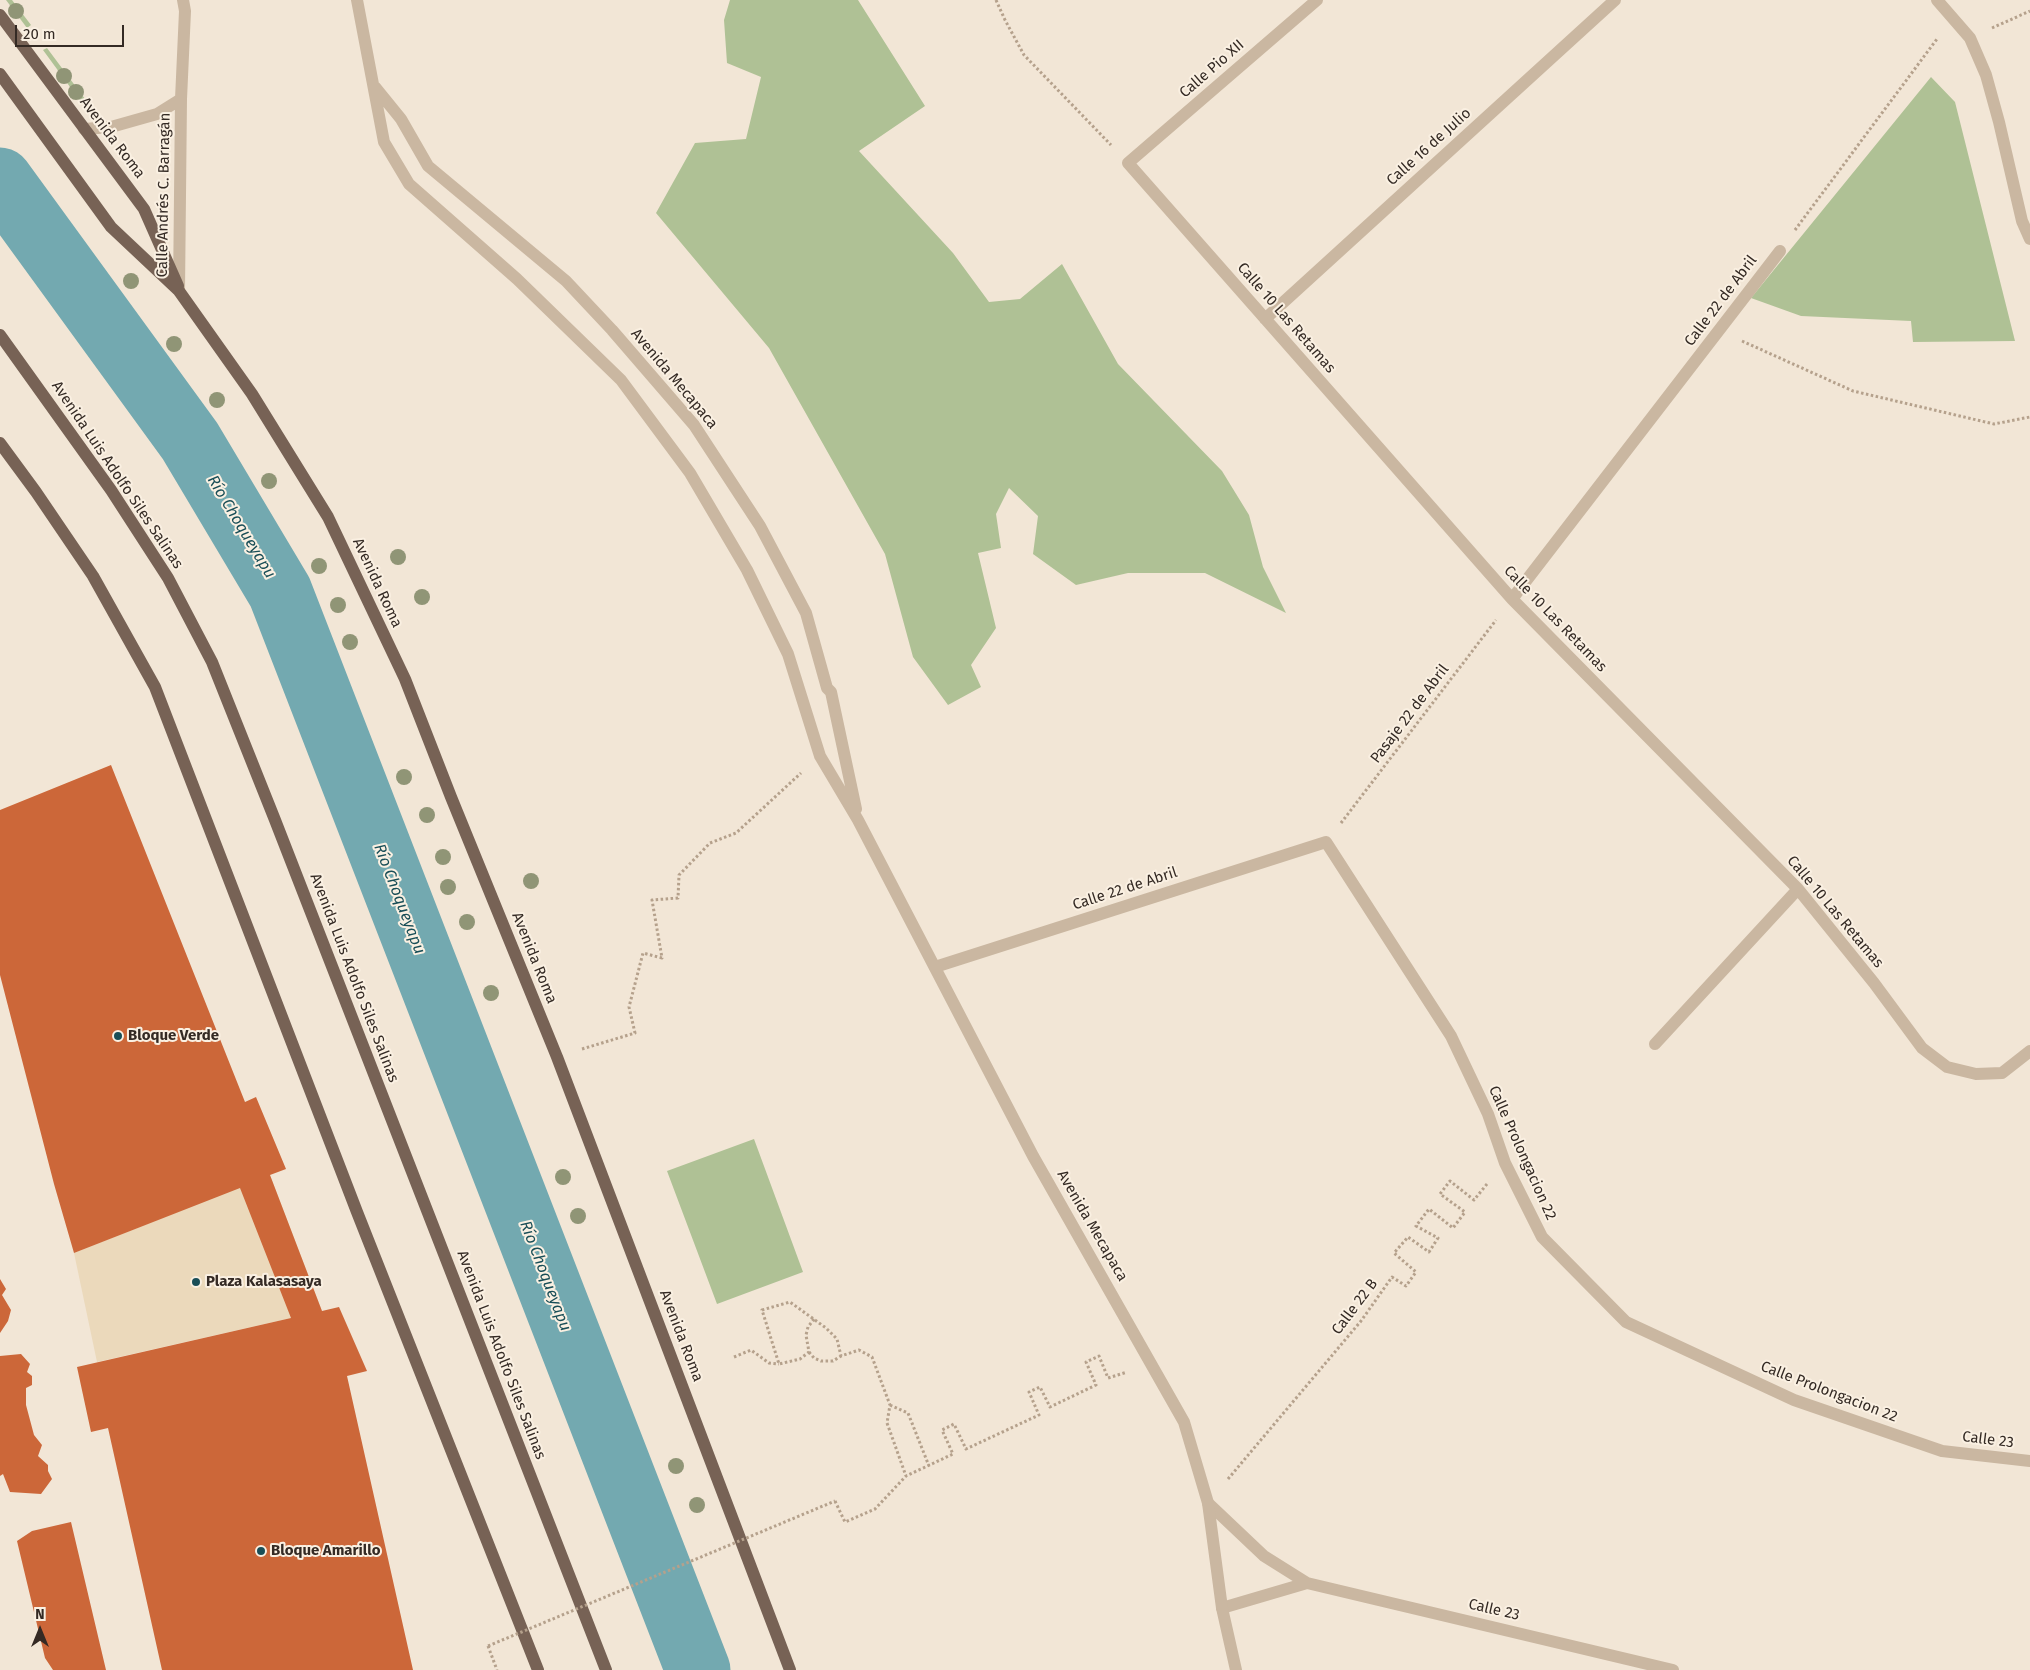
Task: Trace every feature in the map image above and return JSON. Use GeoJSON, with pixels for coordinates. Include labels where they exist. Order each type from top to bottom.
{"type":"FeatureCollection","features":[{"type":"Feature","properties":{"kind":"main road","name":"Avenida Roma"},"geometry":{"type":"LineString","coordinates":[[0,15],[144,209],[180,291],[252,394],[328,517],[405,679],[557,1057],[790,1670]]}},
{"type":"Feature","properties":{"kind":"main road","name":"Avenida Roma"},"geometry":{"type":"LineString","coordinates":[[0,74],[111,227],[180,291]]}},
{"type":"Feature","properties":{"kind":"main road","name":"Avenida Luis Adolfo Siles Salinas"},"geometry":{"type":"LineString","coordinates":[[0,335],[106,482],[148,546],[168,578],[212,662],[290,857],[606,1670]]}},
{"type":"Feature","properties":{"kind":"main road"},"geometry":{"type":"LineString","coordinates":[[0,443],[93,576],[155,687],[357,1212],[538,1670]]}},
{"type":"Feature","properties":{"kind":"street","name":"Calle Andrés C. Barragán"},"geometry":{"type":"LineString","coordinates":[[180,291],[181,98],[185,11],[183,0]]}},
{"type":"Feature","properties":{"kind":"street","name":"Avenida Mecapaca"},"geometry":{"type":"LineString","coordinates":[[357,0],[384,142],[409,184],[517,279],[621,380],[690,473],[747,570],[788,654],[820,756],[858,820],[1033,1156],[1184,1422],[1208,1503],[1222,1608],[1236,1670]]}},
{"type":"Feature","properties":{"kind":"street","name":"Calle Pio XII"},"geometry":{"type":"LineString","coordinates":[[1128,163],[1317,0]]}},
{"type":"Feature","properties":{"kind":"street","name":"Calle 16 de Julio"},"geometry":{"type":"LineString","coordinates":[[1265,319],[1615,0]]}},
{"type":"Feature","properties":{"kind":"street"},"geometry":{"type":"LineString","coordinates":[[1937,0],[1970,38],[1986,75],[2022,221],[2030,239]]}},
{"type":"Feature","properties":{"kind":"street","name":"Avenida Mecapaca"},"geometry":{"type":"LineString","coordinates":[[373,85],[401,119],[428,166],[566,281],[612,330],[694,425],[760,526],[806,613],[827,688],[831,692],[858,820]]}},
{"type":"Feature","properties":{"kind":"street","name":"Calle Andrés C. Barragán"},"geometry":{"type":"LineString","coordinates":[[84,129],[111,127],[157,114],[181,98]]}},
{"type":"Feature","properties":{"kind":"street","name":"Calle 10 Las Retamas"},"geometry":{"type":"LineString","coordinates":[[1128,163],[1512,600],[1798,889],[1874,983],[1922,1048],[1947,1067],[1976,1074],[2002,1073],[2030,1051]]}},
{"type":"Feature","properties":{"kind":"street","name":"Calle 22 de Abril"},"geometry":{"type":"LineString","coordinates":[[1512,600],[1780,251]]}},
{"type":"Feature","properties":{"kind":"street","name":"Calle 22 de Abril"},"geometry":{"type":"LineString","coordinates":[[935,967],[1326,842]]}},
{"type":"Feature","properties":{"kind":"street","name":"Calle Prolongacion 22"},"geometry":{"type":"LineString","coordinates":[[1326,842],[1451,1036],[1488,1114],[1505,1163],[1542,1236],[1626,1322],[1794,1400],[1942,1451]]}},
{"type":"Feature","properties":{"kind":"street"},"geometry":{"type":"LineString","coordinates":[[1655,1044],[1798,889]]}},
{"type":"Feature","properties":{"kind":"street","name":"Calle 23"},"geometry":{"type":"LineString","coordinates":[[1942,1451],[2030,1461]]}},
{"type":"Feature","properties":{"kind":"street","name":"Calle 23"},"geometry":{"type":"LineString","coordinates":[[1208,1503],[1264,1556],[1307,1583],[1673,1670]]}},
{"type":"Feature","properties":{"kind":"street","name":"Calle 23"},"geometry":{"type":"LineString","coordinates":[[1222,1608],[1307,1583]]}},
{"type":"Feature","properties":{"kind":"path"},"geometry":{"type":"LineString","coordinates":[[996,0],[1024,55],[1128,163]]}},
{"type":"Feature","properties":{"kind":"path"},"geometry":{"type":"LineString","coordinates":[[1970,38],[2030,11]]}},
{"type":"Feature","properties":{"kind":"path","name":"Calle 22 de Abril"},"geometry":{"type":"LineString","coordinates":[[1780,251],[1952,19]]}},
{"type":"Feature","properties":{"kind":"path"},"geometry":{"type":"LineString","coordinates":[[1719,330],[1853,391],[1994,424],[2030,417]]}},
{"type":"Feature","properties":{"kind":"path","name":"Pasaje 22 de Abril"},"geometry":{"type":"LineString","coordinates":[[1326,842],[1512,600]]}},
{"type":"Feature","properties":{"kind":"path"},"geometry":{"type":"LineString","coordinates":[[557,1057],[635,1033],[629,1007],[643,953],[662,958],[652,900],[678,898],[679,875],[710,843],[736,833],[820,756]]}},
{"type":"Feature","properties":{"kind":"path","name":"Calle 22 B"},"geometry":{"type":"LineString","coordinates":[[1208,1503],[1361,1321],[1392,1277],[1406,1286],[1416,1272],[1394,1253],[1408,1236],[1430,1252],[1438,1238],[1416,1226],[1430,1209],[1453,1228],[1464,1212],[1440,1194],[1450,1182],[1474,1200],[1505,1163]]}},
{"type":"Feature","properties":{"kind":"path"},"geometry":{"type":"LineString","coordinates":[[779,1364],[762,1310],[790,1302],[826,1328],[837,1339],[841,1356]]}},
{"type":"Feature","properties":{"kind":"path"},"geometry":{"type":"LineString","coordinates":[[814,1319],[808,1327],[806,1335],[809,1352],[814,1358],[821,1361],[833,1361],[859,1350],[872,1357],[890,1405],[887,1424],[906,1476]]}},
{"type":"Feature","properties":{"kind":"path"},"geometry":{"type":"LineString","coordinates":[[734,1357],[751,1350],[769,1363],[779,1364],[800,1359],[809,1352]]}},
{"type":"Feature","properties":{"kind":"path"},"geometry":{"type":"LineString","coordinates":[[497,1670],[488,1646],[835,1501],[845,1522],[874,1509],[906,1476],[953,1454],[942,1430],[954,1424],[966,1449],[1039,1415],[1029,1392],[1040,1387],[1050,1406],[1096,1385],[1086,1362],[1099,1356],[1108,1378],[1153,1365]]}},
{"type":"Feature","properties":{"kind":"path"},"geometry":{"type":"LineString","coordinates":[[890,1405],[908,1413],[929,1466]]}},
{"type":"Feature","properties":{"kind":"green space"},"geometry":{"type":"Polygon","coordinates":[[[6,0],[12,0],[31,25],[27,28],[6,0]]]}},
{"type":"Feature","properties":{"kind":"green space"},"geometry":{"type":"Polygon","coordinates":[[[730,0],[858,0],[925,106],[859,151],[953,253],[989,302],[1020,299],[1062,264],[1118,364],[1222,471],[1249,515],[1263,567],[1286,613],[1205,573],[1128,573],[1076,585],[1033,554],[1038,516],[1009,488],[996,514],[1001,548],[978,553],[996,628],[971,665],[981,687],[948,705],[913,657],[885,554],[769,348],[656,213],[695,143],[746,139],[761,77],[727,63],[724,20],[730,0]]]}},
{"type":"Feature","properties":{"kind":"green space"},"geometry":{"type":"Polygon","coordinates":[[[47,48],[88,103],[84,106],[43,50],[47,48]]]}},
{"type":"Feature","properties":{"kind":"green space"},"geometry":{"type":"Polygon","coordinates":[[[1931,77],[1955,102],[2015,341],[1913,342],[1911,321],[1801,316],[1751,298],[1931,77]]]}},
{"type":"Feature","properties":{"kind":"green space"},"geometry":{"type":"Polygon","coordinates":[[[754,1139],[803,1272],[717,1304],[667,1171],[754,1139]]]}},
{"type":"Feature","properties":{"kind":"shaded area","name":"Plaza Kalasasaya"},"geometry":{"type":"Polygon","coordinates":[[[270,1175],[322,1311],[97,1362],[74,1253],[270,1175]]]}},
{"type":"Feature","properties":{"kind":"building"},"geometry":{"type":"Polygon","coordinates":[[[111,765],[245,1102],[256,1097],[286,1169],[270,1175],[322,1311],[339,1307],[367,1371],[347,1376],[413,1670],[162,1670],[108,1428],[91,1432],[77,1367],[291,1318],[240,1188],[74,1253],[54,1184],[0,975],[0,810],[111,765]]]}},
{"type":"Feature","properties":{"kind":"building"},"geometry":{"type":"Polygon","coordinates":[[[0,1279],[6,1289],[2,1295],[11,1310],[8,1321],[0,1333],[0,1279]]]}},
{"type":"Feature","properties":{"kind":"building"},"geometry":{"type":"Polygon","coordinates":[[[21,1354],[30,1364],[27,1372],[32,1376],[32,1385],[26,1388],[26,1405],[34,1435],[42,1445],[38,1456],[48,1465],[48,1471],[52,1479],[41,1494],[10,1492],[3,1474],[0,1476],[0,1356],[21,1354]]]}},
{"type":"Feature","properties":{"kind":"building"},"geometry":{"type":"Polygon","coordinates":[[[71,1522],[106,1670],[53,1670],[45,1658],[17,1541],[32,1531],[71,1522]]]}},
{"type":"Feature","properties":{"kind":"waterway","name":"Río Choqueyapu"},"geometry":{"type":"LineString","coordinates":[[0,180],[190,441],[280,592],[698,1670]]}},
{"type":"Feature","properties":{"kind":"place","name":"Bloque Verde"},"geometry":{"type":"Point","coordinates":[118,1036]}},
{"type":"Feature","properties":{"kind":"place","name":"Plaza Kalasasaya"},"geometry":{"type":"Point","coordinates":[196,1282]}},
{"type":"Feature","properties":{"kind":"place","name":"Bloque Amarillo"},"geometry":{"type":"Point","coordinates":[261,1551]}}]}
